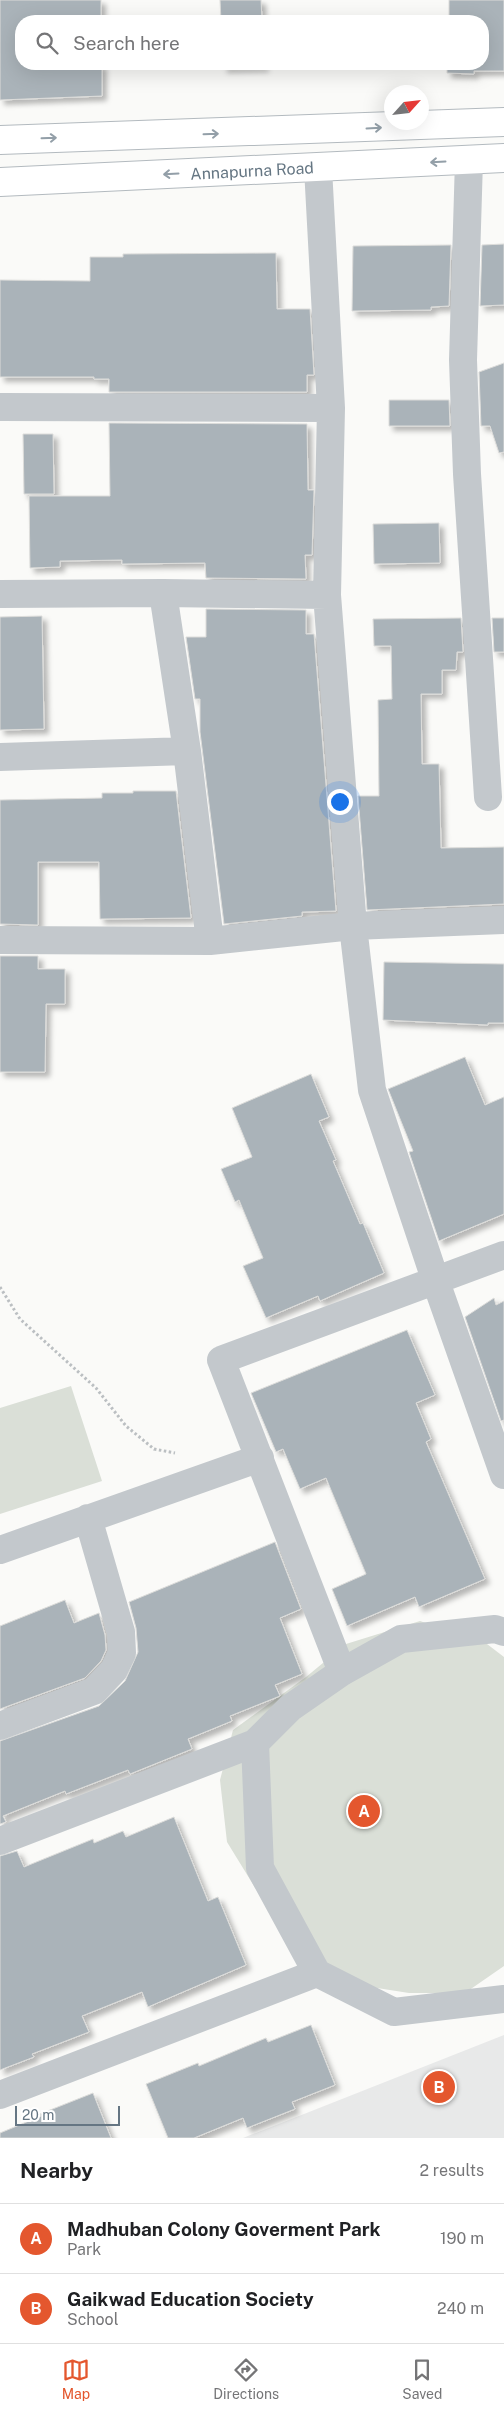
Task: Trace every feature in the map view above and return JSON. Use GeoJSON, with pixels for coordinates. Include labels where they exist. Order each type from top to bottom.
{"type":"FeatureCollection","features":[{"type":"Feature","properties":{"kind":"main road"},"geometry":{"type":"LineString","coordinates":[[0,140],[504,122]]}},
{"type":"Feature","properties":{"kind":"main road","name":"Annapurna Road"},"geometry":{"type":"LineString","coordinates":[[0,182],[504,158]]}},
{"type":"Feature","properties":{"kind":"street"},"geometry":{"type":"LineString","coordinates":[[469,160],[463,360],[466,474],[488,797]]}},
{"type":"Feature","properties":{"kind":"street"},"geometry":{"type":"LineString","coordinates":[[318,168],[331,408],[327,595],[353,926],[372,1090],[436,1282],[504,1475]]}},
{"type":"Feature","properties":{"kind":"street"},"geometry":{"type":"LineString","coordinates":[[0,407],[331,408]]}},
{"type":"Feature","properties":{"kind":"street"},"geometry":{"type":"LineString","coordinates":[[163,593],[187,751],[210,941]]}},
{"type":"Feature","properties":{"kind":"street"},"geometry":{"type":"LineString","coordinates":[[0,594],[327,595]]}},
{"type":"Feature","properties":{"kind":"street"},"geometry":{"type":"LineString","coordinates":[[0,758],[187,751]]}},
{"type":"Feature","properties":{"kind":"street"},"geometry":{"type":"LineString","coordinates":[[0,940],[210,941],[353,926],[504,920]]}},
{"type":"Feature","properties":{"kind":"street"},"geometry":{"type":"LineString","coordinates":[[342,1672],[260,1458],[220,1360],[436,1282],[504,1255]]}},
{"type":"Feature","properties":{"kind":"street"},"geometry":{"type":"LineString","coordinates":[[0,1550],[260,1458]]}},
{"type":"Feature","properties":{"kind":"street"},"geometry":{"type":"LineString","coordinates":[[0,1726],[94,1691],[114,1670],[122,1653],[121,1632],[88,1518]]}},
{"type":"Feature","properties":{"kind":"street"},"geometry":{"type":"LineString","coordinates":[[0,1840],[254,1743],[290,1708],[342,1672],[402,1638],[495,1629],[504,1632]]}},
{"type":"Feature","properties":{"kind":"street"},"geometry":{"type":"LineString","coordinates":[[254,1743],[260,1868],[317,1973],[394,2012],[504,1999]]}},
{"type":"Feature","properties":{"kind":"street"},"geometry":{"type":"LineString","coordinates":[[0,2095],[317,1973]]}},
{"type":"Feature","properties":{"kind":"path"},"geometry":{"type":"LineString","coordinates":[[0,1287],[20,1320],[96,1388],[126,1426],[154,1449],[180,1454]]}},
{"type":"Feature","properties":{"kind":"shaded area"},"geometry":{"type":"Polygon","coordinates":[[[71,1386],[102,1481],[0,1514],[0,1408],[71,1386]]]}},
{"type":"Feature","properties":{"kind":"shaded area"},"geometry":{"type":"Polygon","coordinates":[[[420,1621],[487,1644],[504,1657],[504,1966],[465,1993],[409,1993],[345,1983],[302,1964],[227,1842],[220,1780],[233,1730],[306,1677],[346,1644],[420,1621]]]}},
{"type":"Feature","properties":{"kind":"shaded area"},"geometry":{"type":"Polygon","coordinates":[[[504,2035],[504,2138],[243,2138],[504,2035]]]}},
{"type":"Feature","properties":{"kind":"building"},"geometry":{"type":"Polygon","coordinates":[[[0,0],[101,0],[101,15],[15,15],[15,70],[102,70],[102,96],[0,100],[0,0]]]}},
{"type":"Feature","properties":{"kind":"building"},"geometry":{"type":"Polygon","coordinates":[[[220,0],[261,0],[262,15],[221,15],[220,0]]]}},
{"type":"Feature","properties":{"kind":"building"},"geometry":{"type":"Polygon","coordinates":[[[449,0],[504,0],[504,71],[474,71],[474,74],[447,73],[447,70],[489,70],[489,15],[449,15],[449,0]]]}},
{"type":"Feature","properties":{"kind":"building"},"geometry":{"type":"Polygon","coordinates":[[[504,244],[504,305],[480,306],[482,245],[504,244]]]}},
{"type":"Feature","properties":{"kind":"building"},"geometry":{"type":"Polygon","coordinates":[[[451,245],[449,306],[431,307],[431,310],[352,311],[353,246],[451,245]]]}},
{"type":"Feature","properties":{"kind":"building"},"geometry":{"type":"Polygon","coordinates":[[[276,253],[277,309],[310,309],[314,375],[307,375],[307,392],[109,392],[109,379],[94,379],[94,377],[0,377],[0,280],[90,281],[90,257],[123,257],[123,254],[276,253]]]}},
{"type":"Feature","properties":{"kind":"building"},"geometry":{"type":"Polygon","coordinates":[[[504,363],[504,452],[499,453],[490,426],[481,426],[479,372],[504,363]]]}},
{"type":"Feature","properties":{"kind":"building"},"geometry":{"type":"Polygon","coordinates":[[[389,400],[449,400],[450,426],[389,426],[389,400]]]}},
{"type":"Feature","properties":{"kind":"building"},"geometry":{"type":"Polygon","coordinates":[[[109,423],[307,424],[308,490],[314,490],[312,555],[305,555],[306,579],[206,578],[205,563],[122,564],[122,560],[60,561],[60,567],[30,568],[29,496],[110,496],[109,423]]]}},
{"type":"Feature","properties":{"kind":"building"},"geometry":{"type":"Polygon","coordinates":[[[23,434],[53,434],[54,494],[24,494],[23,434]]]}},
{"type":"Feature","properties":{"kind":"building"},"geometry":{"type":"Polygon","coordinates":[[[439,523],[440,563],[374,564],[373,524],[439,523]]]}},
{"type":"Feature","properties":{"kind":"building"},"geometry":{"type":"Polygon","coordinates":[[[206,609],[306,610],[306,634],[314,634],[336,911],[302,912],[302,916],[224,924],[200,732],[200,699],[195,699],[186,637],[206,637],[206,609]]]}},
{"type":"Feature","properties":{"kind":"building"},"geometry":{"type":"Polygon","coordinates":[[[42,616],[44,729],[0,730],[0,617],[42,616]]]}},
{"type":"Feature","properties":{"kind":"building"},"geometry":{"type":"Polygon","coordinates":[[[461,618],[463,652],[457,652],[456,670],[442,670],[442,694],[421,694],[422,764],[439,764],[441,848],[504,847],[504,904],[367,910],[358,796],[379,796],[378,700],[392,699],[391,646],[374,646],[373,619],[461,618]]]}},
{"type":"Feature","properties":{"kind":"building"},"geometry":{"type":"Polygon","coordinates":[[[492,618],[504,618],[504,652],[494,652],[492,618]]]}},
{"type":"Feature","properties":{"kind":"building"},"geometry":{"type":"Polygon","coordinates":[[[133,791],[176,791],[191,918],[100,919],[99,862],[38,862],[38,925],[0,924],[0,800],[102,798],[102,793],[133,793],[133,791]]]}},
{"type":"Feature","properties":{"kind":"building"},"geometry":{"type":"Polygon","coordinates":[[[0,956],[38,956],[38,969],[65,969],[65,1004],[46,1004],[45,1072],[0,1072],[0,956]]]}},
{"type":"Feature","properties":{"kind":"building"},"geometry":{"type":"Polygon","coordinates":[[[384,962],[504,964],[504,1023],[488,1023],[488,1025],[383,1020],[384,962]]]}},
{"type":"Feature","properties":{"kind":"building"},"geometry":{"type":"Polygon","coordinates":[[[465,1057],[485,1105],[504,1097],[504,1214],[439,1241],[409,1152],[413,1151],[388,1089],[465,1057]]]}},
{"type":"Feature","properties":{"kind":"building"},"geometry":{"type":"Polygon","coordinates":[[[311,1074],[329,1117],[319,1121],[336,1160],[333,1161],[360,1224],[363,1223],[384,1273],[320,1301],[318,1296],[266,1318],[243,1266],[263,1258],[239,1200],[235,1202],[221,1169],[252,1157],[232,1108],[311,1074]]]}},
{"type":"Feature","properties":{"kind":"building"},"geometry":{"type":"Polygon","coordinates":[[[494,1298],[496,1305],[504,1301],[504,1420],[501,1421],[465,1317],[494,1298]]]}},
{"type":"Feature","properties":{"kind":"building"},"geometry":{"type":"Polygon","coordinates":[[[407,1330],[435,1395],[416,1403],[431,1439],[426,1442],[485,1579],[419,1607],[415,1597],[347,1626],[332,1589],[366,1574],[326,1478],[300,1489],[283,1449],[276,1452],[251,1393],[407,1330]]]}},
{"type":"Feature","properties":{"kind":"building"},"geometry":{"type":"Polygon","coordinates":[[[275,1542],[301,1609],[280,1618],[302,1674],[275,1685],[280,1696],[230,1716],[232,1721],[188,1739],[192,1749],[130,1774],[128,1770],[66,1794],[65,1791],[3,1816],[6,1822],[0,1824],[0,1741],[99,1706],[125,1681],[138,1652],[136,1628],[129,1602],[275,1542]]]}},
{"type":"Feature","properties":{"kind":"building"},"geometry":{"type":"Polygon","coordinates":[[[65,1600],[74,1623],[99,1613],[105,1635],[106,1650],[101,1661],[85,1678],[0,1709],[0,1626],[65,1600]]]}},
{"type":"Feature","properties":{"kind":"building"},"geometry":{"type":"Polygon","coordinates":[[[174,1817],[208,1901],[218,1897],[246,1965],[148,2007],[142,1992],[82,2016],[89,2032],[32,2054],[34,2057],[0,2070],[0,1856],[17,1851],[24,1867],[93,1839],[94,1843],[123,1831],[126,1837],[174,1817]]]}},
{"type":"Feature","properties":{"kind":"building"},"geometry":{"type":"Polygon","coordinates":[[[311,2025],[335,2085],[292,2102],[295,2109],[247,2128],[243,2118],[194,2138],[168,2138],[146,2084],[198,2063],[199,2066],[266,2038],[268,2042],[311,2025]]]}},
{"type":"Feature","properties":{"kind":"building"},"geometry":{"type":"Polygon","coordinates":[[[93,2093],[111,2138],[0,2138],[0,2133],[41,2116],[40,2114],[93,2093]]]}},
{"type":"Feature","properties":{"kind":"place","name":"Madhuban Colony Goverment Park"},"geometry":{"type":"Point","coordinates":[364,1811]}},
{"type":"Feature","properties":{"kind":"place","name":"Gaikwad Education Society"},"geometry":{"type":"Point","coordinates":[439,2087]}}]}
